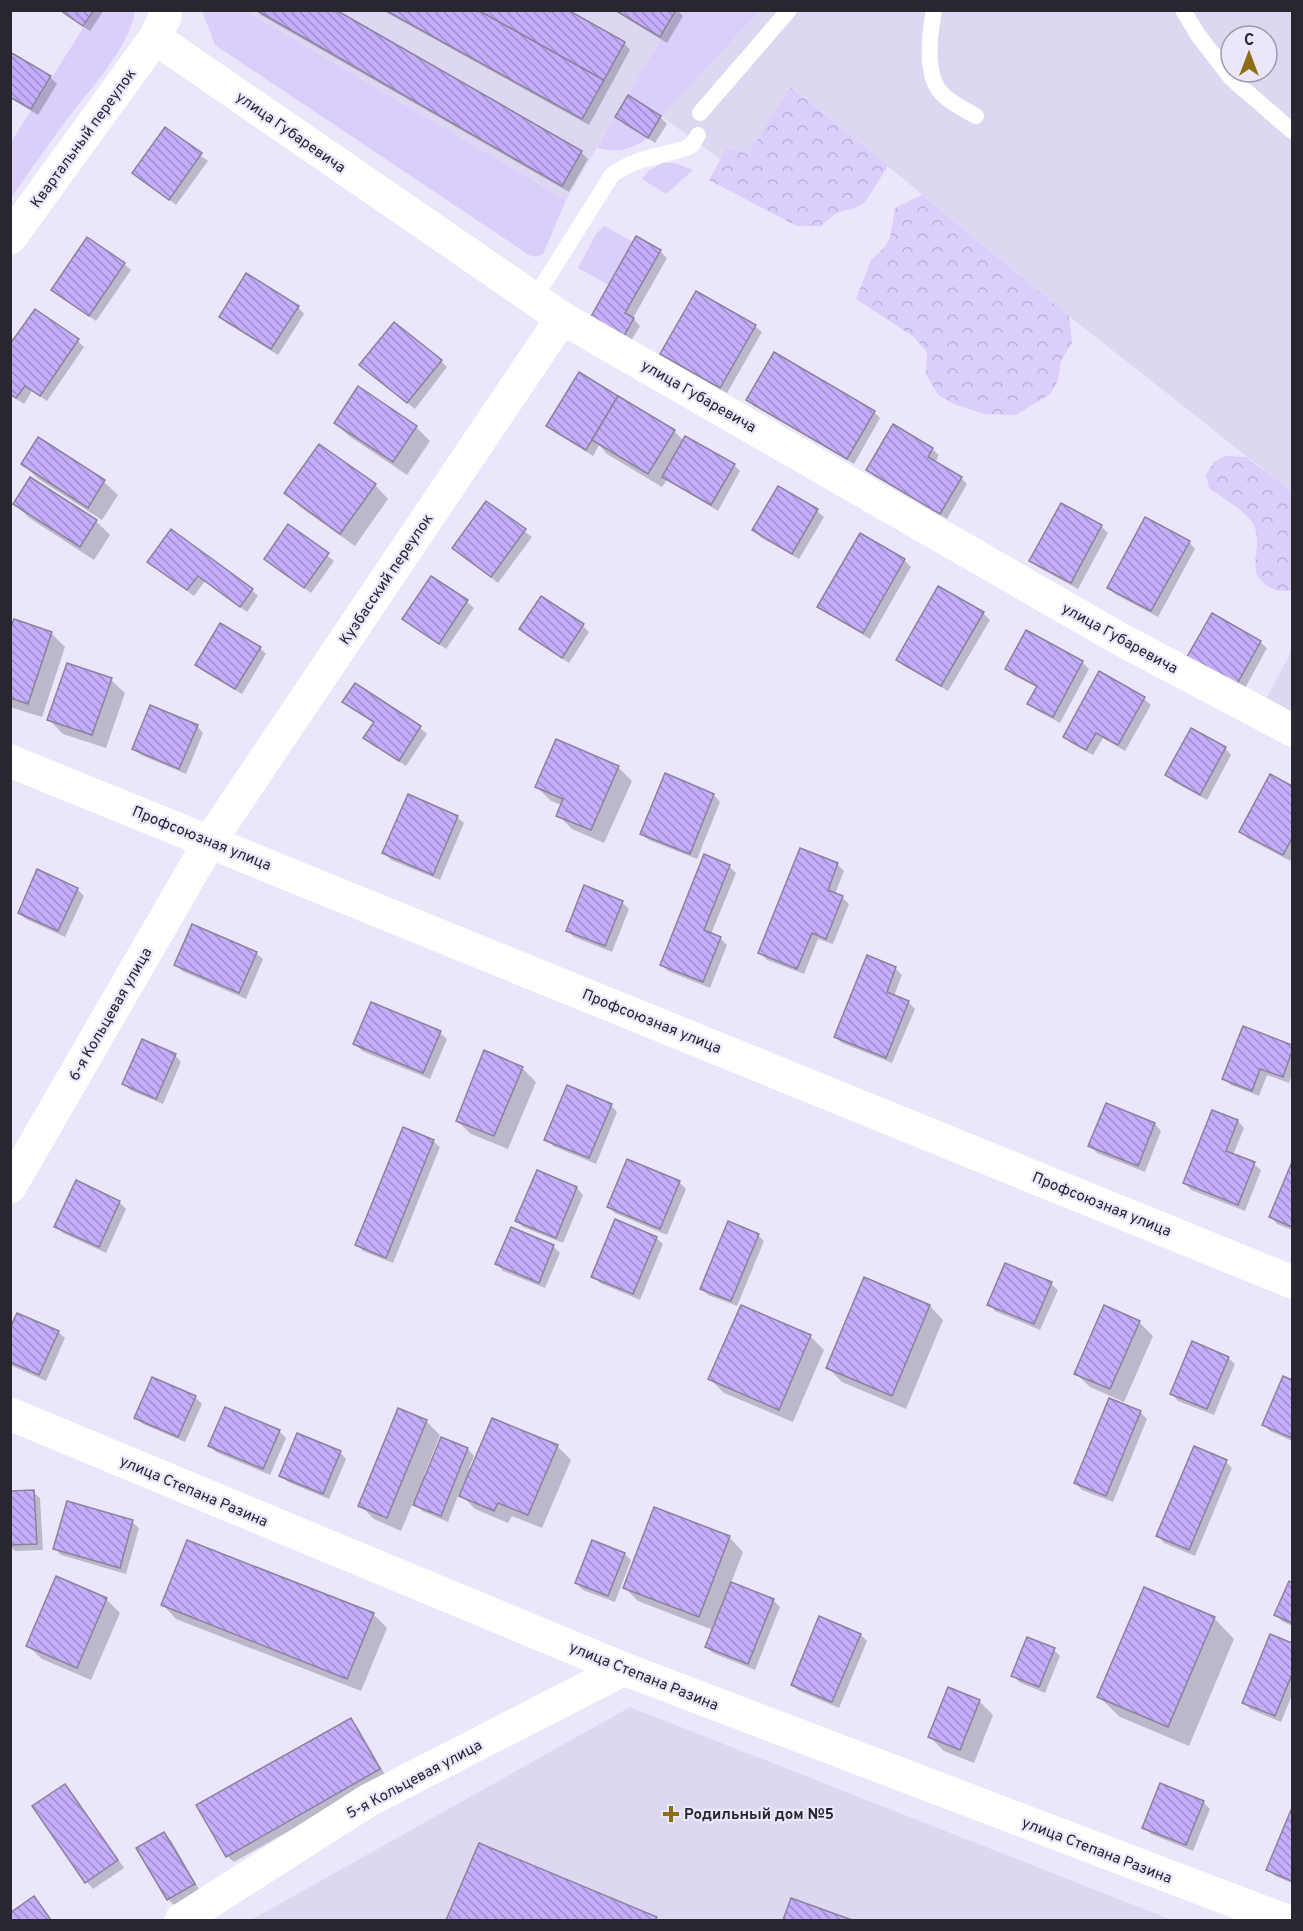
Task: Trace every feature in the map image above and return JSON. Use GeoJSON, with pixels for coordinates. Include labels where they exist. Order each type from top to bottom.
{"type":"FeatureCollection","features":[{"type":"Feature","properties":{"kind":"street","name":"Квартальный переулок"},"geometry":{"type":"LineString","coordinates":[[10,238],[160,24]]}},
{"type":"Feature","properties":{"kind":"street","name":"улица Губаревича"},"geometry":{"type":"LineString","coordinates":[[160,24],[562,318],[1120,639],[1293,730]]}},
{"type":"Feature","properties":{"kind":"street","name":"Кузбасский переулок"},"geometry":{"type":"LineString","coordinates":[[210,841],[562,318]]}},
{"type":"Feature","properties":{"kind":"street","name":"Профсоюзная улица"},"geometry":{"type":"LineString","coordinates":[[10,761],[1293,1282]]}},
{"type":"Feature","properties":{"kind":"street","name":"6-я Кольцевая улица"},"geometry":{"type":"LineString","coordinates":[[10,1187],[210,841]]}},
{"type":"Feature","properties":{"kind":"street","name":"улица Степана Разина"},"geometry":{"type":"LineString","coordinates":[[10,1414],[624,1669],[1284,1920]]}},
{"type":"Feature","properties":{"kind":"street","name":"5-я Кольцевая улица"},"geometry":{"type":"LineString","coordinates":[[181,1920],[369,1800],[624,1669]]}},
{"type":"Feature","properties":{"kind":"lane"},"geometry":{"type":"LineString","coordinates":[[700,113],[789,10]]}},
{"type":"Feature","properties":{"kind":"lane"},"geometry":{"type":"LineString","coordinates":[[934,10],[929,38],[932,70],[938,88],[954,103],[976,116]]}},
{"type":"Feature","properties":{"kind":"lane"},"geometry":{"type":"LineString","coordinates":[[1183,10],[1198,35],[1233,78],[1293,131]]}},
{"type":"Feature","properties":{"kind":"lane"},"geometry":{"type":"LineString","coordinates":[[534,299],[612,175],[623,166],[642,158],[686,148],[692,145],[698,135]]}},
{"type":"Feature","properties":{"kind":"shaded area"},"geometry":{"type":"Polygon","coordinates":[[[246,11],[1292,11],[1292,492],[1069,316],[792,87],[748,155],[728,148],[721,160],[628,95],[566,200],[246,11]]]}},
{"type":"Feature","properties":{"kind":"shaded area"},"geometry":{"type":"Polygon","coordinates":[[[1292,650],[1292,714],[1265,701],[1292,650]]]}},
{"type":"Feature","properties":{"kind":"shaded area","name":"Родильный дом №5"},"geometry":{"type":"Polygon","coordinates":[[[630,1707],[1172,1920],[251,1920],[630,1707]]]}},
{"type":"Feature","properties":{"kind":"green space"},"geometry":{"type":"Polygon","coordinates":[[[94,11],[135,11],[125,40],[116,55],[11,198],[11,142],[94,11]]]}},
{"type":"Feature","properties":{"kind":"green space"},"geometry":{"type":"Polygon","coordinates":[[[202,11],[246,11],[566,200],[543,254],[536,257],[529,255],[215,45],[202,11]]]}},
{"type":"Feature","properties":{"kind":"green space"},"geometry":{"type":"Polygon","coordinates":[[[679,11],[759,11],[661,116],[628,95],[679,11]]]}},
{"type":"Feature","properties":{"kind":"green space"},"geometry":{"type":"Polygon","coordinates":[[[791,87],[888,166],[865,202],[855,208],[836,213],[821,226],[797,226],[709,180],[727,148],[748,154],[791,87]]]}},
{"type":"Feature","properties":{"kind":"green space"},"geometry":{"type":"Polygon","coordinates":[[[615,117],[648,138],[624,149],[597,148],[615,117]]]}},
{"type":"Feature","properties":{"kind":"green space"},"geometry":{"type":"Polygon","coordinates":[[[663,163],[675,163],[693,170],[666,194],[642,179],[648,171],[663,163]]]}},
{"type":"Feature","properties":{"kind":"green space"},"geometry":{"type":"Polygon","coordinates":[[[922,195],[1069,316],[1072,343],[1061,361],[1058,380],[1050,394],[1016,415],[984,414],[954,404],[938,395],[926,374],[927,352],[914,337],[856,299],[871,260],[884,248],[890,238],[895,208],[922,195]]]}},
{"type":"Feature","properties":{"kind":"green space"},"geometry":{"type":"Polygon","coordinates":[[[604,226],[633,242],[609,285],[578,268],[596,234],[604,226]]]}},
{"type":"Feature","properties":{"kind":"green space"},"geometry":{"type":"Polygon","coordinates":[[[1225,456],[1246,457],[1292,492],[1292,591],[1273,589],[1260,579],[1256,572],[1257,540],[1253,524],[1239,509],[1209,488],[1206,475],[1214,462],[1225,456]]]}},
{"type":"Feature","properties":{"kind":"building"},"geometry":{"type":"Polygon","coordinates":[[[60,10],[94,10],[83,26],[60,10]]]}},
{"type":"Feature","properties":{"kind":"building"},"geometry":{"type":"Polygon","coordinates":[[[256,10],[336,10],[582,151],[562,186],[256,10]]]}},
{"type":"Feature","properties":{"kind":"building"},"geometry":{"type":"Polygon","coordinates":[[[385,10],[478,10],[604,80],[582,119],[385,10]]]}},
{"type":"Feature","properties":{"kind":"building"},"geometry":{"type":"Polygon","coordinates":[[[478,10],[568,10],[625,42],[604,80],[478,10]]]}},
{"type":"Feature","properties":{"kind":"building"},"geometry":{"type":"Polygon","coordinates":[[[615,10],[676,10],[660,37],[615,10]]]}},
{"type":"Feature","properties":{"kind":"building"},"geometry":{"type":"Polygon","coordinates":[[[10,52],[51,76],[31,109],[10,97],[10,52]]]}},
{"type":"Feature","properties":{"kind":"building"},"geometry":{"type":"Polygon","coordinates":[[[628,95],[661,116],[648,138],[615,117],[628,95]]]}},
{"type":"Feature","properties":{"kind":"building"},"geometry":{"type":"Polygon","coordinates":[[[165,127],[202,153],[169,200],[132,173],[165,127]]]}},
{"type":"Feature","properties":{"kind":"building"},"geometry":{"type":"Polygon","coordinates":[[[636,236],[661,250],[625,313],[634,318],[621,341],[588,322],[636,236]]]}},
{"type":"Feature","properties":{"kind":"building"},"geometry":{"type":"Polygon","coordinates":[[[87,237],[125,263],[89,316],[51,290],[87,237]]]}},
{"type":"Feature","properties":{"kind":"building"},"geometry":{"type":"Polygon","coordinates":[[[246,273],[299,306],[271,349],[219,317],[246,273]]]}},
{"type":"Feature","properties":{"kind":"building"},"geometry":{"type":"Polygon","coordinates":[[[696,291],[756,325],[720,388],[660,354],[696,291]]]}},
{"type":"Feature","properties":{"kind":"building"},"geometry":{"type":"Polygon","coordinates":[[[35,309],[79,339],[40,396],[25,386],[16,398],[10,394],[10,344],[35,309]]]}},
{"type":"Feature","properties":{"kind":"building"},"geometry":{"type":"Polygon","coordinates":[[[394,322],[442,360],[407,403],[359,365],[394,322]]]}},
{"type":"Feature","properties":{"kind":"building"},"geometry":{"type":"Polygon","coordinates":[[[774,352],[875,411],[847,459],[746,400],[774,352]]]}},
{"type":"Feature","properties":{"kind":"building"},"geometry":{"type":"Polygon","coordinates":[[[579,372],[618,396],[586,450],[546,426],[579,372]]]}},
{"type":"Feature","properties":{"kind":"building"},"geometry":{"type":"Polygon","coordinates":[[[358,386],[417,426],[393,462],[334,423],[358,386]]]}},
{"type":"Feature","properties":{"kind":"building"},"geometry":{"type":"Polygon","coordinates":[[[618,396],[675,430],[648,474],[592,440],[618,396]]]}},
{"type":"Feature","properties":{"kind":"building"},"geometry":{"type":"Polygon","coordinates":[[[893,424],[933,448],[928,457],[962,477],[940,514],[866,470],[893,424]]]}},
{"type":"Feature","properties":{"kind":"building"},"geometry":{"type":"Polygon","coordinates":[[[685,436],[735,464],[711,505],[662,477],[685,436]]]}},
{"type":"Feature","properties":{"kind":"building"},"geometry":{"type":"Polygon","coordinates":[[[38,437],[105,480],[88,508],[21,464],[38,437]]]}},
{"type":"Feature","properties":{"kind":"building"},"geometry":{"type":"Polygon","coordinates":[[[319,444],[376,484],[340,534],[284,493],[319,444]]]}},
{"type":"Feature","properties":{"kind":"building"},"geometry":{"type":"Polygon","coordinates":[[[30,477],[97,520],[80,547],[13,504],[30,477]]]}},
{"type":"Feature","properties":{"kind":"building"},"geometry":{"type":"Polygon","coordinates":[[[778,486],[818,509],[792,554],[752,530],[778,486]]]}},
{"type":"Feature","properties":{"kind":"building"},"geometry":{"type":"Polygon","coordinates":[[[486,501],[526,529],[491,577],[452,548],[486,501]]]}},
{"type":"Feature","properties":{"kind":"building"},"geometry":{"type":"Polygon","coordinates":[[[1061,503],[1102,525],[1071,583],[1029,561],[1061,503]]]}},
{"type":"Feature","properties":{"kind":"building"},"geometry":{"type":"Polygon","coordinates":[[[1145,517],[1190,541],[1151,611],[1107,588],[1145,517]]]}},
{"type":"Feature","properties":{"kind":"building"},"geometry":{"type":"Polygon","coordinates":[[[288,524],[329,553],[304,588],[264,559],[288,524]]]}},
{"type":"Feature","properties":{"kind":"building"},"geometry":{"type":"Polygon","coordinates":[[[171,529],[253,589],[240,607],[198,576],[187,590],[147,562],[171,529]]]}},
{"type":"Feature","properties":{"kind":"building"},"geometry":{"type":"Polygon","coordinates":[[[860,533],[905,559],[863,633],[817,607],[860,533]]]}},
{"type":"Feature","properties":{"kind":"building"},"geometry":{"type":"Polygon","coordinates":[[[431,576],[468,600],[439,644],[402,619],[431,576]]]}},
{"type":"Feature","properties":{"kind":"building"},"geometry":{"type":"Polygon","coordinates":[[[938,586],[984,612],[941,686],[896,660],[938,586]]]}},
{"type":"Feature","properties":{"kind":"building"},"geometry":{"type":"Polygon","coordinates":[[[541,596],[584,624],[562,658],[519,629],[541,596]]]}},
{"type":"Feature","properties":{"kind":"building"},"geometry":{"type":"Polygon","coordinates":[[[1212,613],[1261,641],[1237,684],[1187,657],[1212,613]]]}},
{"type":"Feature","properties":{"kind":"building"},"geometry":{"type":"Polygon","coordinates":[[[14,619],[52,632],[28,704],[10,698],[10,629],[14,619]]]}},
{"type":"Feature","properties":{"kind":"building"},"geometry":{"type":"Polygon","coordinates":[[[220,623],[261,647],[235,689],[195,665],[220,623]]]}},
{"type":"Feature","properties":{"kind":"building"},"geometry":{"type":"Polygon","coordinates":[[[1026,630],[1083,661],[1053,717],[1027,704],[1037,686],[1005,669],[1026,630]]]}},
{"type":"Feature","properties":{"kind":"building"},"geometry":{"type":"Polygon","coordinates":[[[67,663],[112,678],[92,735],[47,720],[67,663]]]}},
{"type":"Feature","properties":{"kind":"building"},"geometry":{"type":"Polygon","coordinates":[[[1099,671],[1145,697],[1118,745],[1096,733],[1086,750],[1063,737],[1099,671]]]}},
{"type":"Feature","properties":{"kind":"building"},"geometry":{"type":"Polygon","coordinates":[[[355,683],[421,726],[399,761],[363,738],[374,722],[342,702],[355,683]]]}},
{"type":"Feature","properties":{"kind":"building"},"geometry":{"type":"Polygon","coordinates":[[[150,705],[198,725],[179,769],[132,749],[150,705]]]}},
{"type":"Feature","properties":{"kind":"building"},"geometry":{"type":"Polygon","coordinates":[[[1191,728],[1226,747],[1200,795],[1165,775],[1191,728]]]}},
{"type":"Feature","properties":{"kind":"building"},"geometry":{"type":"Polygon","coordinates":[[[556,739],[619,766],[591,830],[556,816],[563,799],[535,787],[556,739]]]}},
{"type":"Feature","properties":{"kind":"building"},"geometry":{"type":"Polygon","coordinates":[[[665,773],[714,794],[690,854],[640,834],[665,773]]]}},
{"type":"Feature","properties":{"kind":"building"},"geometry":{"type":"Polygon","coordinates":[[[1270,774],[1292,786],[1292,838],[1283,855],[1239,832],[1270,774]]]}},
{"type":"Feature","properties":{"kind":"building"},"geometry":{"type":"Polygon","coordinates":[[[408,794],[458,816],[433,875],[382,853],[408,794]]]}},
{"type":"Feature","properties":{"kind":"building"},"geometry":{"type":"Polygon","coordinates":[[[800,848],[838,863],[828,890],[843,896],[826,939],[812,933],[797,969],[758,953],[800,848]]]}},
{"type":"Feature","properties":{"kind":"building"},"geometry":{"type":"Polygon","coordinates":[[[704,854],[730,865],[704,930],[721,937],[703,982],[660,965],[704,854]]]}},
{"type":"Feature","properties":{"kind":"building"},"geometry":{"type":"Polygon","coordinates":[[[37,869],[78,888],[58,931],[18,913],[37,869]]]}},
{"type":"Feature","properties":{"kind":"building"},"geometry":{"type":"Polygon","coordinates":[[[584,885],[623,901],[605,946],[566,931],[584,885]]]}},
{"type":"Feature","properties":{"kind":"building"},"geometry":{"type":"Polygon","coordinates":[[[192,924],[257,952],[239,993],[174,965],[192,924]]]}},
{"type":"Feature","properties":{"kind":"building"},"geometry":{"type":"Polygon","coordinates":[[[867,955],[896,967],[887,992],[909,1001],[886,1058],[834,1037],[867,955]]]}},
{"type":"Feature","properties":{"kind":"building"},"geometry":{"type":"Polygon","coordinates":[[[371,1002],[441,1031],[423,1073],[353,1044],[371,1002]]]}},
{"type":"Feature","properties":{"kind":"building"},"geometry":{"type":"Polygon","coordinates":[[[1243,1026],[1292,1045],[1283,1077],[1260,1069],[1252,1091],[1222,1079],[1243,1026]]]}},
{"type":"Feature","properties":{"kind":"building"},"geometry":{"type":"Polygon","coordinates":[[[142,1039],[176,1054],[156,1099],[122,1084],[142,1039]]]}},
{"type":"Feature","properties":{"kind":"building"},"geometry":{"type":"Polygon","coordinates":[[[484,1050],[523,1067],[494,1136],[456,1121],[484,1050]]]}},
{"type":"Feature","properties":{"kind":"building"},"geometry":{"type":"Polygon","coordinates":[[[567,1085],[612,1104],[589,1158],[544,1140],[567,1085]]]}},
{"type":"Feature","properties":{"kind":"building"},"geometry":{"type":"Polygon","coordinates":[[[1106,1103],[1155,1123],[1138,1166],[1088,1146],[1106,1103]]]}},
{"type":"Feature","properties":{"kind":"building"},"geometry":{"type":"Polygon","coordinates":[[[1212,1110],[1238,1120],[1226,1151],[1255,1162],[1238,1205],[1183,1183],[1212,1110]]]}},
{"type":"Feature","properties":{"kind":"building"},"geometry":{"type":"Polygon","coordinates":[[[403,1127],[434,1140],[386,1258],[355,1245],[403,1127]]]}},
{"type":"Feature","properties":{"kind":"building"},"geometry":{"type":"Polygon","coordinates":[[[627,1159],[680,1181],[660,1229],[607,1207],[627,1159]]]}},
{"type":"Feature","properties":{"kind":"building"},"geometry":{"type":"Polygon","coordinates":[[[1292,1162],[1292,1227],[1269,1217],[1292,1162]]]}},
{"type":"Feature","properties":{"kind":"building"},"geometry":{"type":"Polygon","coordinates":[[[537,1170],[577,1187],[556,1238],[515,1221],[537,1170]]]}},
{"type":"Feature","properties":{"kind":"building"},"geometry":{"type":"Polygon","coordinates":[[[76,1180],[120,1201],[99,1247],[54,1227],[76,1180]]]}},
{"type":"Feature","properties":{"kind":"building"},"geometry":{"type":"Polygon","coordinates":[[[615,1219],[657,1237],[633,1294],[591,1277],[615,1219]]]}},
{"type":"Feature","properties":{"kind":"building"},"geometry":{"type":"Polygon","coordinates":[[[728,1221],[759,1234],[731,1301],[700,1289],[728,1221]]]}},
{"type":"Feature","properties":{"kind":"building"},"geometry":{"type":"Polygon","coordinates":[[[511,1227],[554,1245],[539,1283],[495,1264],[511,1227]]]}},
{"type":"Feature","properties":{"kind":"building"},"geometry":{"type":"Polygon","coordinates":[[[1005,1263],[1052,1282],[1034,1324],[987,1305],[1005,1263]]]}},
{"type":"Feature","properties":{"kind":"building"},"geometry":{"type":"Polygon","coordinates":[[[864,1277],[930,1305],[892,1396],[826,1368],[864,1277]]]}},
{"type":"Feature","properties":{"kind":"building"},"geometry":{"type":"Polygon","coordinates":[[[741,1305],[811,1335],[779,1410],[708,1379],[741,1305]]]}},
{"type":"Feature","properties":{"kind":"building"},"geometry":{"type":"Polygon","coordinates":[[[1104,1305],[1140,1321],[1110,1389],[1074,1374],[1104,1305]]]}},
{"type":"Feature","properties":{"kind":"building"},"geometry":{"type":"Polygon","coordinates":[[[17,1313],[59,1331],[39,1375],[10,1362],[10,1328],[17,1313]]]}},
{"type":"Feature","properties":{"kind":"building"},"geometry":{"type":"Polygon","coordinates":[[[1192,1341],[1229,1357],[1207,1409],[1170,1394],[1192,1341]]]}},
{"type":"Feature","properties":{"kind":"building"},"geometry":{"type":"Polygon","coordinates":[[[1283,1376],[1292,1380],[1292,1438],[1262,1425],[1283,1376]]]}},
{"type":"Feature","properties":{"kind":"building"},"geometry":{"type":"Polygon","coordinates":[[[152,1377],[196,1396],[178,1437],[134,1418],[152,1377]]]}},
{"type":"Feature","properties":{"kind":"building"},"geometry":{"type":"Polygon","coordinates":[[[1109,1398],[1141,1411],[1106,1496],[1074,1483],[1109,1398]]]}},
{"type":"Feature","properties":{"kind":"building"},"geometry":{"type":"Polygon","coordinates":[[[225,1407],[280,1430],[263,1469],[208,1446],[225,1407]]]}},
{"type":"Feature","properties":{"kind":"building"},"geometry":{"type":"Polygon","coordinates":[[[398,1408],[427,1420],[387,1518],[358,1506],[398,1408]]]}},
{"type":"Feature","properties":{"kind":"building"},"geometry":{"type":"Polygon","coordinates":[[[492,1418],[558,1445],[528,1515],[498,1503],[494,1511],[459,1496],[492,1418]]]}},
{"type":"Feature","properties":{"kind":"building"},"geometry":{"type":"Polygon","coordinates":[[[297,1433],[341,1451],[323,1494],[279,1476],[297,1433]]]}},
{"type":"Feature","properties":{"kind":"building"},"geometry":{"type":"Polygon","coordinates":[[[441,1437],[468,1448],[441,1516],[413,1505],[441,1437]]]}},
{"type":"Feature","properties":{"kind":"building"},"geometry":{"type":"Polygon","coordinates":[[[1194,1446],[1227,1460],[1189,1550],[1156,1536],[1194,1446]]]}},
{"type":"Feature","properties":{"kind":"building"},"geometry":{"type":"Polygon","coordinates":[[[34,1490],[37,1544],[10,1545],[10,1491],[34,1490]]]}},
{"type":"Feature","properties":{"kind":"building"},"geometry":{"type":"Polygon","coordinates":[[[67,1501],[133,1520],[120,1568],[53,1549],[67,1501]]]}},
{"type":"Feature","properties":{"kind":"building"},"geometry":{"type":"Polygon","coordinates":[[[654,1507],[730,1536],[699,1617],[623,1588],[654,1507]]]}},
{"type":"Feature","properties":{"kind":"building"},"geometry":{"type":"Polygon","coordinates":[[[187,1540],[374,1613],[347,1679],[161,1605],[187,1540]]]}},
{"type":"Feature","properties":{"kind":"building"},"geometry":{"type":"Polygon","coordinates":[[[592,1540],[625,1553],[608,1596],[575,1583],[592,1540]]]}},
{"type":"Feature","properties":{"kind":"building"},"geometry":{"type":"Polygon","coordinates":[[[56,1576],[107,1598],[77,1668],[26,1646],[56,1576]]]}},
{"type":"Feature","properties":{"kind":"building"},"geometry":{"type":"Polygon","coordinates":[[[1289,1581],[1292,1583],[1292,1623],[1274,1615],[1289,1581]]]}},
{"type":"Feature","properties":{"kind":"building"},"geometry":{"type":"Polygon","coordinates":[[[731,1582],[774,1599],[748,1664],[705,1647],[731,1582]]]}},
{"type":"Feature","properties":{"kind":"building"},"geometry":{"type":"Polygon","coordinates":[[[1144,1587],[1215,1617],[1168,1727],[1097,1697],[1144,1587]]]}},
{"type":"Feature","properties":{"kind":"building"},"geometry":{"type":"Polygon","coordinates":[[[819,1616],[861,1634],[832,1702],[791,1685],[819,1616]]]}},
{"type":"Feature","properties":{"kind":"building"},"geometry":{"type":"Polygon","coordinates":[[[1270,1634],[1292,1643],[1292,1674],[1275,1716],[1242,1703],[1270,1634]]]}},
{"type":"Feature","properties":{"kind":"building"},"geometry":{"type":"Polygon","coordinates":[[[1027,1637],[1055,1648],[1039,1687],[1011,1676],[1027,1637]]]}},
{"type":"Feature","properties":{"kind":"building"},"geometry":{"type":"Polygon","coordinates":[[[948,1687],[980,1700],[960,1750],[928,1737],[948,1687]]]}},
{"type":"Feature","properties":{"kind":"building"},"geometry":{"type":"Polygon","coordinates":[[[351,1718],[380,1769],[226,1857],[196,1805],[351,1718]]]}},
{"type":"Feature","properties":{"kind":"building"},"geometry":{"type":"Polygon","coordinates":[[[1160,1783],[1204,1801],[1186,1845],[1142,1828],[1160,1783]]]}},
{"type":"Feature","properties":{"kind":"building"},"geometry":{"type":"Polygon","coordinates":[[[65,1784],[118,1860],[85,1883],[32,1806],[65,1784]]]}},
{"type":"Feature","properties":{"kind":"building"},"geometry":{"type":"Polygon","coordinates":[[[1292,1810],[1292,1881],[1266,1870],[1292,1810]]]}},
{"type":"Feature","properties":{"kind":"building"},"geometry":{"type":"Polygon","coordinates":[[[164,1832],[195,1884],[167,1900],[136,1848],[164,1832]]]}},
{"type":"Feature","properties":{"kind":"building"},"geometry":{"type":"Polygon","coordinates":[[[479,1843],[657,1917],[655,1920],[446,1920],[479,1843]]]}},
{"type":"Feature","properties":{"kind":"building"},"geometry":{"type":"Polygon","coordinates":[[[34,1896],[51,1920],[10,1920],[10,1913],[34,1896]]]}},
{"type":"Feature","properties":{"kind":"building"},"geometry":{"type":"Polygon","coordinates":[[[791,1898],[852,1920],[783,1920],[791,1898]]]}},
{"type":"Feature","properties":{"kind":"place","name":"Родильный дом №5"},"geometry":{"type":"Point","coordinates":[671,1814]}}]}
